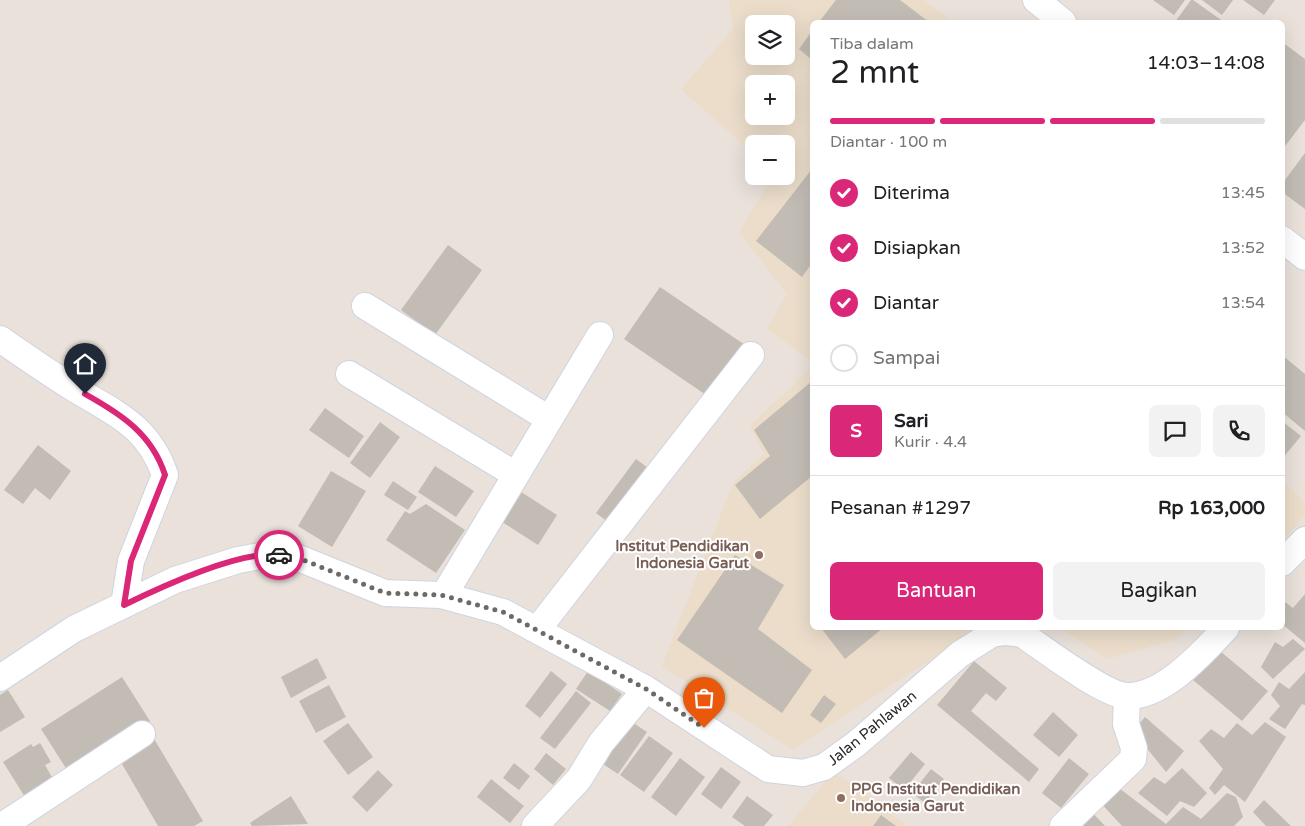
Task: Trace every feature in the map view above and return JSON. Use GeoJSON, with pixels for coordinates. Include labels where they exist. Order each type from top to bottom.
{"type":"FeatureCollection","features":[{"type":"Feature","properties":{"kind":"street"},"geometry":{"type":"LineString","coordinates":[[1036,0],[1061,20]]}},
{"type":"Feature","properties":{"kind":"street"},"geometry":{"type":"LineString","coordinates":[[1285,240],[1305,256]]}},
{"type":"Feature","properties":{"kind":"street"},"geometry":{"type":"LineString","coordinates":[[365,306],[549,420]]}},
{"type":"Feature","properties":{"kind":"street"},"geometry":{"type":"LineString","coordinates":[[444,596],[600,335]]}},
{"type":"Feature","properties":{"kind":"street"},"geometry":{"type":"LineString","coordinates":[[0,338],[72,387],[119,414],[146,438],[160,457],[165,475],[131,561],[124,605]]}},
{"type":"Feature","properties":{"kind":"street"},"geometry":{"type":"LineString","coordinates":[[537,630],[751,355]]}},
{"type":"Feature","properties":{"kind":"street"},"geometry":{"type":"LineString","coordinates":[[349,374],[516,476]]}},
{"type":"Feature","properties":{"kind":"street"},"geometry":{"type":"LineString","coordinates":[[1285,560],[1305,540]]}},
{"type":"Feature","properties":{"kind":"street","name":"Jalan Pahlawan"},"geometry":{"type":"LineString","coordinates":[[0,678],[74,629],[175,580],[238,560],[271,554],[296,557],[385,593],[444,596],[503,612],[646,689],[768,769],[804,773],[824,767],[856,744],[960,654],[992,634],[1006,632],[1022,634],[1109,691],[1127,696]]}},
{"type":"Feature","properties":{"kind":"street"},"geometry":{"type":"LineString","coordinates":[[1063,826],[1121,773],[1133,759],[1134,748],[1126,724],[1127,696],[1149,692],[1190,666],[1224,630]]}},
{"type":"Feature","properties":{"kind":"street"},"geometry":{"type":"LineString","coordinates":[[534,826],[579,779],[601,743],[646,689]]}},
{"type":"Feature","properties":{"kind":"street"},"geometry":{"type":"LineString","coordinates":[[2,826],[142,734]]}},
{"type":"Feature","properties":{"kind":"shaded area"},"geometry":{"type":"Polygon","coordinates":[[[729,0],[924,0],[949,20],[810,20],[810,360],[767,329],[787,294],[739,232],[768,185],[795,185],[795,135],[745,135],[745,147],[681,89],[733,29],[729,0]]]}},
{"type":"Feature","properties":{"kind":"shaded area","name":"Institut Pendidikan Indonesia Garut"},"geometry":{"type":"Polygon","coordinates":[[[810,368],[810,630],[985,630],[960,640],[793,750],[662,666],[733,483],[764,454],[750,426],[810,368]]]}},
{"type":"Feature","properties":{"kind":"shaded area"},"geometry":{"type":"Polygon","coordinates":[[[1285,484],[1305,502],[1305,515],[1285,538],[1285,484]]]}},
{"type":"Feature","properties":{"kind":"shaded area"},"geometry":{"type":"Polygon","coordinates":[[[1064,630],[1186,630],[1174,640],[1107,659],[1064,630]]]}},
{"type":"Feature","properties":{"kind":"shaded area","name":"PPG Institut Pendidikan Indonesia Garut"},"geometry":{"type":"Polygon","coordinates":[[[834,771],[907,826],[788,826],[834,771]]]}},
{"type":"Feature","properties":{"kind":"building"},"geometry":{"type":"Polygon","coordinates":[[[836,0],[900,0],[926,20],[821,20],[836,0]]]}},
{"type":"Feature","properties":{"kind":"building"},"geometry":{"type":"Polygon","coordinates":[[[1153,0],[1185,0],[1174,15],[1153,0]]]}},
{"type":"Feature","properties":{"kind":"building"},"geometry":{"type":"Polygon","coordinates":[[[1191,0],[1193,0],[1221,20],[1176,20],[1191,0]]]}},
{"type":"Feature","properties":{"kind":"building"},"geometry":{"type":"Polygon","coordinates":[[[1202,0],[1233,0],[1222,15],[1202,0]]]}},
{"type":"Feature","properties":{"kind":"building"},"geometry":{"type":"Polygon","coordinates":[[[1243,0],[1275,0],[1264,15],[1243,0]]]}},
{"type":"Feature","properties":{"kind":"building"},"geometry":{"type":"Polygon","coordinates":[[[810,34],[810,58],[799,49],[810,34]]]}},
{"type":"Feature","properties":{"kind":"building"},"geometry":{"type":"Polygon","coordinates":[[[1285,44],[1305,59],[1305,120],[1285,146],[1285,44]]]}},
{"type":"Feature","properties":{"kind":"building"},"geometry":{"type":"Polygon","coordinates":[[[1305,153],[1305,209],[1285,194],[1285,180],[1305,153]]]}},
{"type":"Feature","properties":{"kind":"building"},"geometry":{"type":"Polygon","coordinates":[[[810,172],[810,266],[802,277],[756,241],[810,172]]]}},
{"type":"Feature","properties":{"kind":"building"},"geometry":{"type":"Polygon","coordinates":[[[448,245],[482,270],[435,335],[401,310],[448,245]]]}},
{"type":"Feature","properties":{"kind":"building"},"geometry":{"type":"Polygon","coordinates":[[[660,287],[745,345],[709,397],[624,339],[660,287]]]}},
{"type":"Feature","properties":{"kind":"building"},"geometry":{"type":"Polygon","coordinates":[[[1285,357],[1305,374],[1305,431],[1285,414],[1285,357]]]}},
{"type":"Feature","properties":{"kind":"building"},"geometry":{"type":"Polygon","coordinates":[[[810,383],[810,478],[760,519],[735,485],[770,456],[754,430],[810,383]]]}},
{"type":"Feature","properties":{"kind":"building"},"geometry":{"type":"Polygon","coordinates":[[[325,408],[364,436],[349,458],[309,430],[325,408]]]}},
{"type":"Feature","properties":{"kind":"building"},"geometry":{"type":"Polygon","coordinates":[[[380,422],[400,437],[370,478],[350,463],[380,422]]]}},
{"type":"Feature","properties":{"kind":"building"},"geometry":{"type":"Polygon","coordinates":[[[1285,423],[1301,436],[1285,455],[1285,423]]]}},
{"type":"Feature","properties":{"kind":"building"},"geometry":{"type":"Polygon","coordinates":[[[38,445],[71,471],[50,500],[35,488],[23,504],[4,490],[38,445]]]}},
{"type":"Feature","properties":{"kind":"building"},"geometry":{"type":"Polygon","coordinates":[[[636,459],[652,471],[612,525],[596,513],[636,459]]]}},
{"type":"Feature","properties":{"kind":"building"},"geometry":{"type":"Polygon","coordinates":[[[435,466],[474,491],[456,517],[418,492],[435,466]]]}},
{"type":"Feature","properties":{"kind":"building"},"geometry":{"type":"Polygon","coordinates":[[[331,471],[366,491],[332,547],[298,526],[331,471]]]}},
{"type":"Feature","properties":{"kind":"building"},"geometry":{"type":"Polygon","coordinates":[[[393,481],[417,497],[408,510],[384,495],[393,481]]]}},
{"type":"Feature","properties":{"kind":"building"},"geometry":{"type":"Polygon","coordinates":[[[518,490],[557,515],[538,545],[499,520],[518,490]]]}},
{"type":"Feature","properties":{"kind":"building"},"geometry":{"type":"Polygon","coordinates":[[[426,504],[465,530],[436,573],[386,540],[405,511],[410,514],[426,504]]]}},
{"type":"Feature","properties":{"kind":"building"},"geometry":{"type":"Polygon","coordinates":[[[735,555],[784,585],[758,629],[812,670],[782,713],[677,640],[735,555]]]}},
{"type":"Feature","properties":{"kind":"building"},"geometry":{"type":"Polygon","coordinates":[[[1305,594],[1305,643],[1285,626],[1285,602],[1293,608],[1305,594]]]}},
{"type":"Feature","properties":{"kind":"building"},"geometry":{"type":"Polygon","coordinates":[[[823,630],[881,630],[845,659],[823,630]]]}},
{"type":"Feature","properties":{"kind":"building"},"geometry":{"type":"Polygon","coordinates":[[[1293,639],[1305,649],[1273,679],[1261,667],[1275,642],[1283,647],[1293,639]]]}},
{"type":"Feature","properties":{"kind":"building"},"geometry":{"type":"Polygon","coordinates":[[[1220,651],[1268,691],[1242,721],[1193,680],[1220,651]]]}},
{"type":"Feature","properties":{"kind":"building"},"geometry":{"type":"Polygon","coordinates":[[[317,658],[327,678],[291,698],[281,677],[317,658]]]}},
{"type":"Feature","properties":{"kind":"building"},"geometry":{"type":"Polygon","coordinates":[[[974,661],[1007,688],[996,701],[986,693],[971,711],[1039,769],[1029,782],[937,705],[974,661]]]}},
{"type":"Feature","properties":{"kind":"building"},"geometry":{"type":"Polygon","coordinates":[[[551,671],[567,684],[540,718],[525,706],[551,671]]]}},
{"type":"Feature","properties":{"kind":"building"},"geometry":{"type":"Polygon","coordinates":[[[588,671],[622,694],[610,711],[576,689],[588,671]]]}},
{"type":"Feature","properties":{"kind":"building"},"geometry":{"type":"Polygon","coordinates":[[[1305,672],[1305,705],[1302,704],[1285,729],[1269,719],[1280,706],[1271,695],[1279,682],[1289,689],[1305,672]]]}},
{"type":"Feature","properties":{"kind":"building"},"geometry":{"type":"Polygon","coordinates":[[[122,677],[150,721],[69,773],[41,729],[122,677]]]}},
{"type":"Feature","properties":{"kind":"building"},"geometry":{"type":"Polygon","coordinates":[[[329,685],[346,717],[316,733],[299,701],[329,685]]]}},
{"type":"Feature","properties":{"kind":"building"},"geometry":{"type":"Polygon","coordinates":[[[8,690],[25,717],[0,732],[0,695],[8,690]]]}},
{"type":"Feature","properties":{"kind":"building"},"geometry":{"type":"Polygon","coordinates":[[[576,691],[591,703],[555,749],[540,738],[576,691]]]}},
{"type":"Feature","properties":{"kind":"building"},"geometry":{"type":"Polygon","coordinates":[[[824,695],[836,704],[821,723],[810,715],[824,695]]]}},
{"type":"Feature","properties":{"kind":"building"},"geometry":{"type":"Polygon","coordinates":[[[1053,712],[1078,735],[1059,757],[1033,735],[1053,712]]]}},
{"type":"Feature","properties":{"kind":"building"},"geometry":{"type":"Polygon","coordinates":[[[1145,717],[1184,751],[1166,772],[1133,731],[1145,717]]]}},
{"type":"Feature","properties":{"kind":"building"},"geometry":{"type":"Polygon","coordinates":[[[626,718],[647,732],[618,774],[597,760],[626,718]]]}},
{"type":"Feature","properties":{"kind":"building"},"geometry":{"type":"Polygon","coordinates":[[[1265,722],[1286,737],[1245,802],[1224,785],[1215,795],[1209,788],[1223,769],[1199,741],[1211,729],[1224,738],[1237,723],[1252,735],[1265,722]]]}},
{"type":"Feature","properties":{"kind":"building"},"geometry":{"type":"Polygon","coordinates":[[[348,723],[373,757],[348,775],[323,741],[348,723]]]}},
{"type":"Feature","properties":{"kind":"building"},"geometry":{"type":"Polygon","coordinates":[[[649,736],[673,753],[644,792],[620,775],[649,736]]]}},
{"type":"Feature","properties":{"kind":"building"},"geometry":{"type":"Polygon","coordinates":[[[153,737],[203,821],[194,826],[158,826],[118,757],[153,737]]]}},
{"type":"Feature","properties":{"kind":"building"},"geometry":{"type":"Polygon","coordinates":[[[40,743],[51,762],[45,765],[53,779],[25,797],[3,762],[31,744],[33,747],[40,743]]]}},
{"type":"Feature","properties":{"kind":"building"},"geometry":{"type":"Polygon","coordinates":[[[911,752],[925,764],[904,790],[889,778],[911,752]]]}},
{"type":"Feature","properties":{"kind":"building"},"geometry":{"type":"Polygon","coordinates":[[[546,753],[566,769],[553,785],[534,769],[546,753]]]}},
{"type":"Feature","properties":{"kind":"building"},"geometry":{"type":"Polygon","coordinates":[[[680,758],[705,777],[676,816],[651,797],[680,758]]]}},
{"type":"Feature","properties":{"kind":"building"},"geometry":{"type":"Polygon","coordinates":[[[1069,758],[1089,774],[1061,808],[1042,793],[1069,758]]]}},
{"type":"Feature","properties":{"kind":"building"},"geometry":{"type":"Polygon","coordinates":[[[514,763],[530,776],[519,790],[503,778],[514,763]]]}},
{"type":"Feature","properties":{"kind":"building"},"geometry":{"type":"Polygon","coordinates":[[[721,767],[741,782],[721,809],[701,794],[721,767]]]}},
{"type":"Feature","properties":{"kind":"building"},"geometry":{"type":"Polygon","coordinates":[[[1182,768],[1207,793],[1194,807],[1180,801],[1167,816],[1138,793],[1154,777],[1165,784],[1182,768]]]}},
{"type":"Feature","properties":{"kind":"building"},"geometry":{"type":"Polygon","coordinates":[[[931,769],[944,779],[925,803],[912,793],[931,769]]]}},
{"type":"Feature","properties":{"kind":"building"},"geometry":{"type":"Polygon","coordinates":[[[378,770],[393,785],[367,812],[352,797],[378,770]]]}},
{"type":"Feature","properties":{"kind":"building"},"geometry":{"type":"Polygon","coordinates":[[[491,779],[524,806],[510,823],[477,797],[491,779]]]}},
{"type":"Feature","properties":{"kind":"building"},"geometry":{"type":"Polygon","coordinates":[[[1115,785],[1166,824],[1183,807],[1201,819],[1227,793],[1236,797],[1243,817],[1234,826],[1122,826],[1099,801],[1115,785]]]}},
{"type":"Feature","properties":{"kind":"building"},"geometry":{"type":"Polygon","coordinates":[[[291,796],[308,824],[252,826],[250,823],[291,796]]]}},
{"type":"Feature","properties":{"kind":"building"},"geometry":{"type":"Polygon","coordinates":[[[747,796],[773,815],[764,826],[745,826],[732,817],[747,796]]]}},
{"type":"Feature","properties":{"kind":"building"},"geometry":{"type":"Polygon","coordinates":[[[1264,800],[1291,826],[1266,826],[1253,812],[1264,800]]]}},
{"type":"Feature","properties":{"kind":"building"},"geometry":{"type":"Polygon","coordinates":[[[1089,809],[1105,826],[1071,826],[1089,809]]]}},
{"type":"Feature","properties":{"kind":"building"},"geometry":{"type":"Polygon","coordinates":[[[881,815],[896,826],[873,826],[881,815]]]}},
{"type":"Feature","properties":{"kind":"way so far"},"geometry":{"type":"LineString","coordinates":[[279,555],[296,557],[385,593],[441,595],[503,612],[646,689],[704,728]]}},
{"type":"Feature","properties":{"kind":"place","name":"Institut Pendidikan Indonesia Garut"},"geometry":{"type":"Point","coordinates":[759,555]}},
{"type":"Feature","properties":{"kind":"place","name":"PPG Institut Pendidikan Indonesia Garut"},"geometry":{"type":"Point","coordinates":[841,798]}},
{"type":"Feature","properties":{"kind":"route"},"geometry":{"type":"LineString","coordinates":[[85,394],[112,409],[132,424],[146,438],[160,457],[165,475],[150,508],[131,561],[124,605],[175,580],[238,560],[271,554],[279,555]]}}]}
